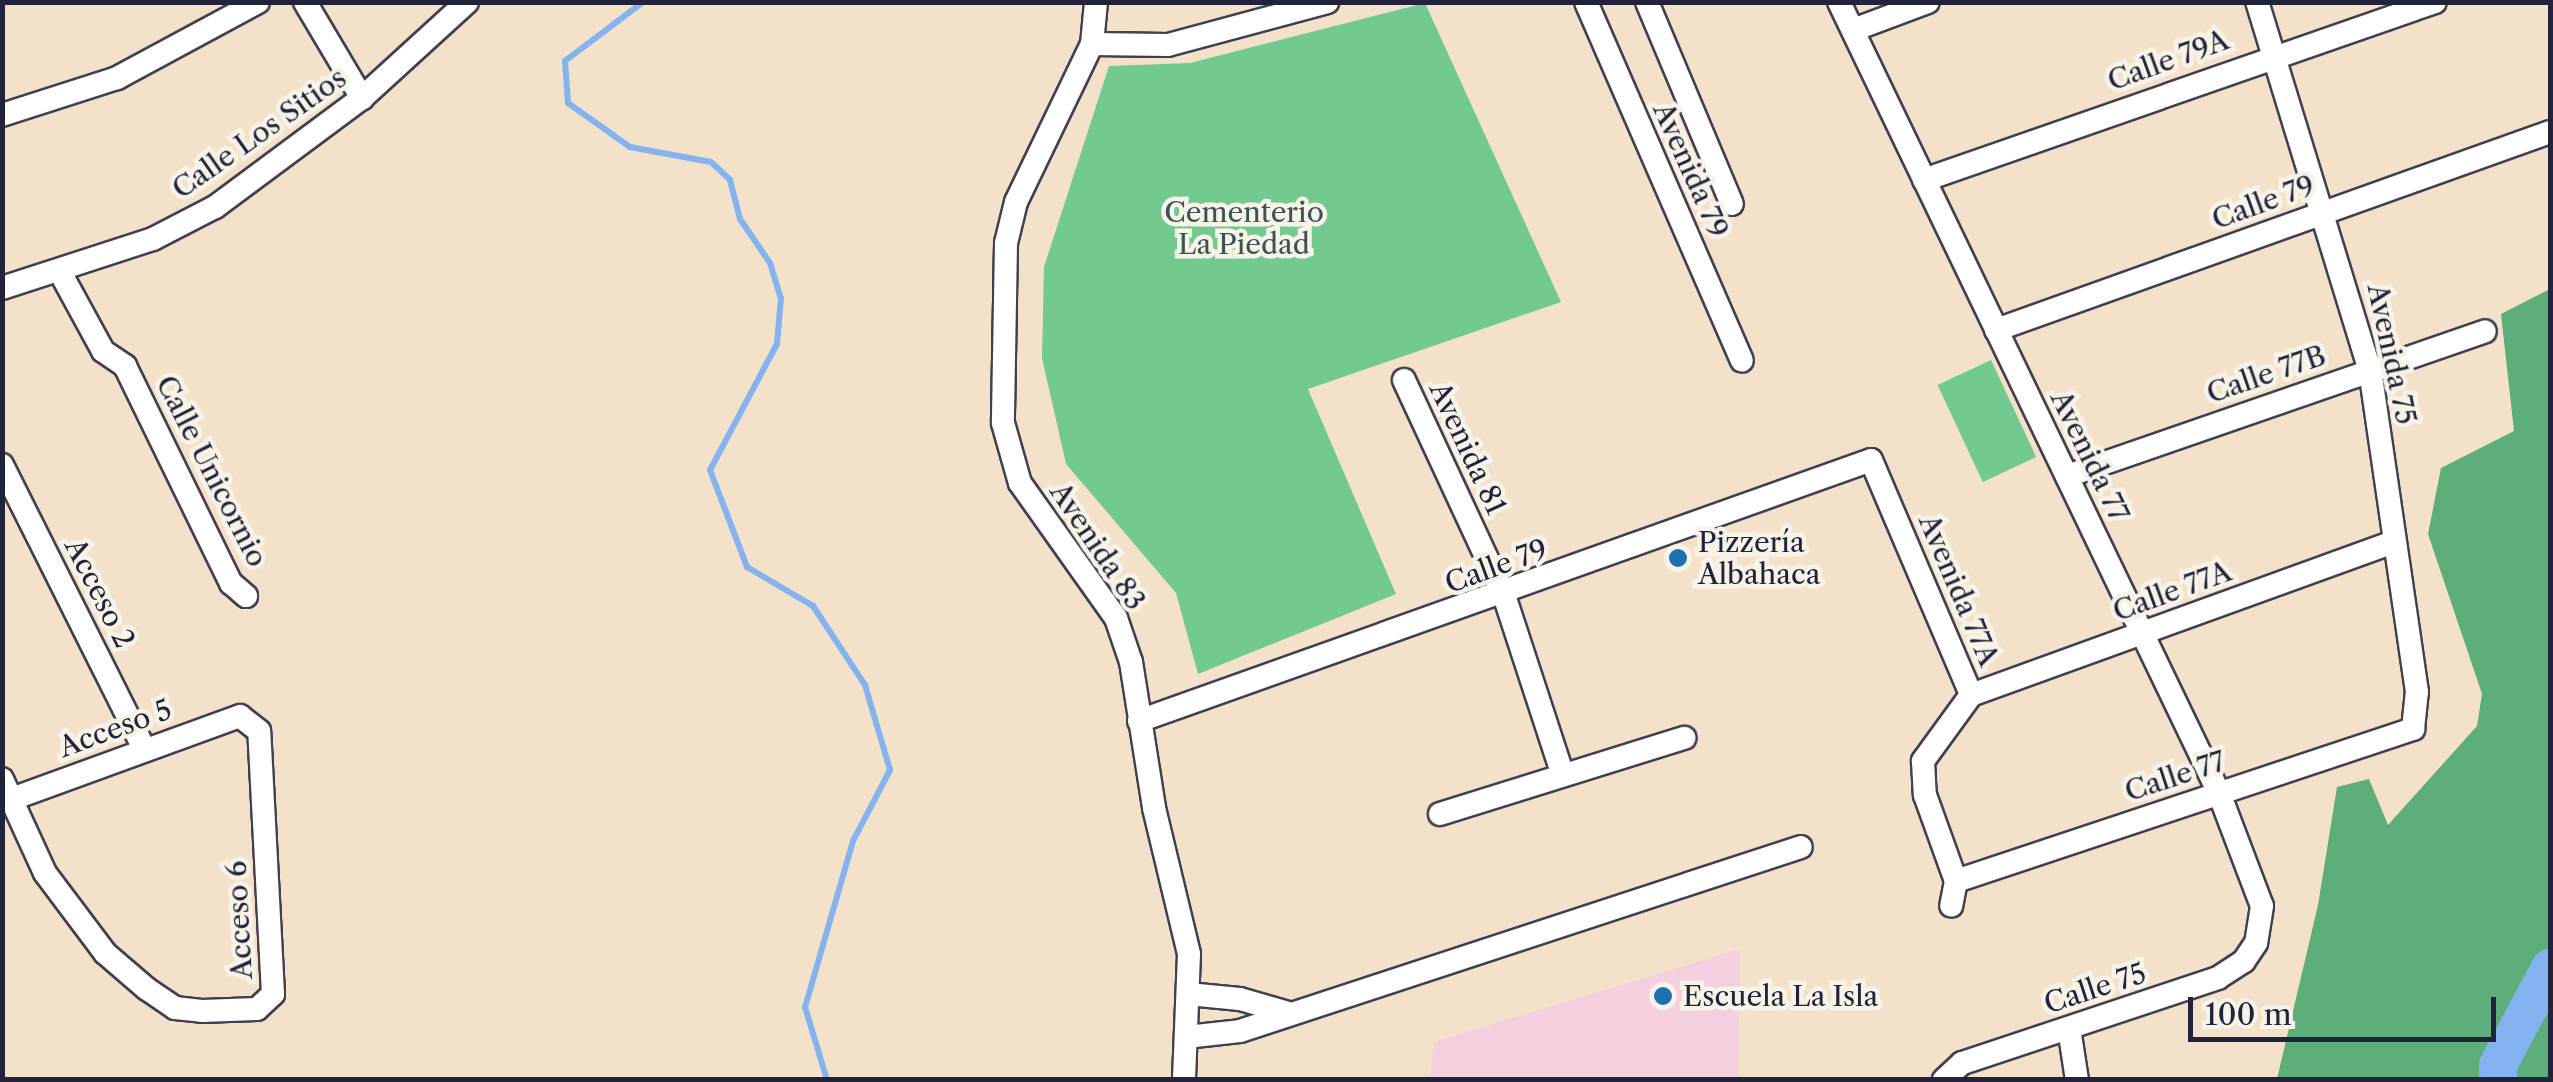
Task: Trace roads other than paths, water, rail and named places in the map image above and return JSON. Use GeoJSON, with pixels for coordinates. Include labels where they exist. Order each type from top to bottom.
{"type":"FeatureCollection","features":[{"type":"Feature","properties":{"kind":"street"},"geometry":{"type":"LineString","coordinates":[[2,115],[118,78],[258,2]]}},
{"type":"Feature","properties":{"kind":"street"},"geometry":{"type":"LineString","coordinates":[[305,2],[362,98]]}},
{"type":"Feature","properties":{"kind":"street","name":"Calle Los Sitios"},"geometry":{"type":"LineString","coordinates":[[2,288],[154,239],[215,208],[362,98],[467,2]]}},
{"type":"Feature","properties":{"kind":"street","name":"Avenida 83"},"geometry":{"type":"LineString","coordinates":[[1096,2],[1092,44],[1016,202],[1009,229],[1000,290],[1002,422],[1007,449],[1038,516],[1116,618],[1131,662],[1139,721],[1189,954],[1184,1080]]}},
{"type":"Feature","properties":{"kind":"street","name":"Avenida 79"},"geometry":{"type":"LineString","coordinates":[[1586,2],[1742,361]]}},
{"type":"Feature","properties":{"kind":"street"},"geometry":{"type":"LineString","coordinates":[[1647,2],[1732,204]]}},
{"type":"Feature","properties":{"kind":"street","name":"Avenida 77"},"geometry":{"type":"LineString","coordinates":[[1839,2],[2219,793],[2262,906],[2256,943]]}},
{"type":"Feature","properties":{"kind":"street"},"geometry":{"type":"LineString","coordinates":[[1853,30],[1928,2]]}},
{"type":"Feature","properties":{"kind":"street","name":"Avenida 75"},"geometry":{"type":"LineString","coordinates":[[2258,2],[2326,210],[2370,371],[2417,692],[2413,729]]}},
{"type":"Feature","properties":{"kind":"street","name":"Calle 79A"},"geometry":{"type":"LineString","coordinates":[[1924,180],[2274,54],[2435,2]]}},
{"type":"Feature","properties":{"kind":"street"},"geometry":{"type":"LineString","coordinates":[[1092,44],[1168,45],[1319,3]]}},
{"type":"Feature","properties":{"kind":"street","name":"Calle 79"},"geometry":{"type":"LineString","coordinates":[[1996,330],[2550,132]]}},
{"type":"Feature","properties":{"kind":"street","name":"Calle Unicornio"},"geometry":{"type":"LineString","coordinates":[[60,272],[103,350],[125,366],[231,583],[246,596]]}},
{"type":"Feature","properties":{"kind":"street","name":"Calle 77B"},"geometry":{"type":"LineString","coordinates":[[2067,476],[2484,330]]}},
{"type":"Feature","properties":{"kind":"street","name":"Avenida 81"},"geometry":{"type":"LineString","coordinates":[[1404,380],[1504,595],[1563,775]]}},
{"type":"Feature","properties":{"kind":"street","name":"Calle 79"},"geometry":{"type":"LineString","coordinates":[[1139,721],[1504,595],[1871,460]]}},
{"type":"Feature","properties":{"kind":"street","name":"Avenida 77A"},"geometry":{"type":"LineString","coordinates":[[1871,460],[1970,695],[1923,761],[1925,795],[1956,881]]}},
{"type":"Feature","properties":{"kind":"street","name":"Acceso 2"},"geometry":{"type":"LineString","coordinates":[[2,465],[144,748]]}},
{"type":"Feature","properties":{"kind":"street","name":"Calle 77A"},"geometry":{"type":"LineString","coordinates":[[1970,695],[2393,542]]}},
{"type":"Feature","properties":{"kind":"street","name":"Acceso 5"},"geometry":{"type":"LineString","coordinates":[[7,788],[240,716]]}},
{"type":"Feature","properties":{"kind":"street","name":"Acceso 6"},"geometry":{"type":"LineString","coordinates":[[7,788],[45,873],[105,953],[174,1008],[257,1009],[274,994],[261,769],[258,731],[240,716]]}},
{"type":"Feature","properties":{"kind":"street","name":"Calle 77"},"geometry":{"type":"LineString","coordinates":[[1956,881],[2413,729]]}},
{"type":"Feature","properties":{"kind":"street"},"geometry":{"type":"LineString","coordinates":[[1440,814],[1684,738]]}},
{"type":"Feature","properties":{"kind":"street"},"geometry":{"type":"LineString","coordinates":[[1186,1037],[1240,1031],[1284,1012],[1801,847]]}},
{"type":"Feature","properties":{"kind":"street"},"geometry":{"type":"LineString","coordinates":[[1951,906],[1956,881]]}},
{"type":"Feature","properties":{"kind":"street","name":"Calle 75"},"geometry":{"type":"LineString","coordinates":[[1944,1080],[1962,1063],[2218,978],[2244,962],[2256,943]]}},
{"type":"Feature","properties":{"kind":"street"},"geometry":{"type":"LineString","coordinates":[[1188,994],[1240,999],[1284,1012]]}},
{"type":"Feature","properties":{"kind":"street"},"geometry":{"type":"LineString","coordinates":[[2069,1028],[2077,1080]]}},
{"type":"Feature","properties":{"kind":"waterway"},"geometry":{"type":"LineString","coordinates":[[643,2],[565,61],[568,103],[630,147],[711,162],[730,180],[740,219],[770,263],[781,298],[777,344],[710,470],[747,567],[813,606],[865,685],[890,770],[853,841],[805,1007],[827,1080]]}},
{"type":"Feature","properties":{"kind":"waterway"},"geometry":{"type":"LineString","coordinates":[[2498,1080],[2498,1065],[2550,968]]}},
{"type":"Feature","properties":{"kind":"place","name":"Pizzería Albahaca"},"geometry":{"type":"Point","coordinates":[1678,558]}},
{"type":"Feature","properties":{"kind":"place","name":"Escuela La Isla"},"geometry":{"type":"Point","coordinates":[1663,996]}},
{"type":"Feature","properties":{"kind":"park label","name":"Cementerio La Piedad"},"geometry":{"type":"Point","coordinates":[1244,228]}}]}
